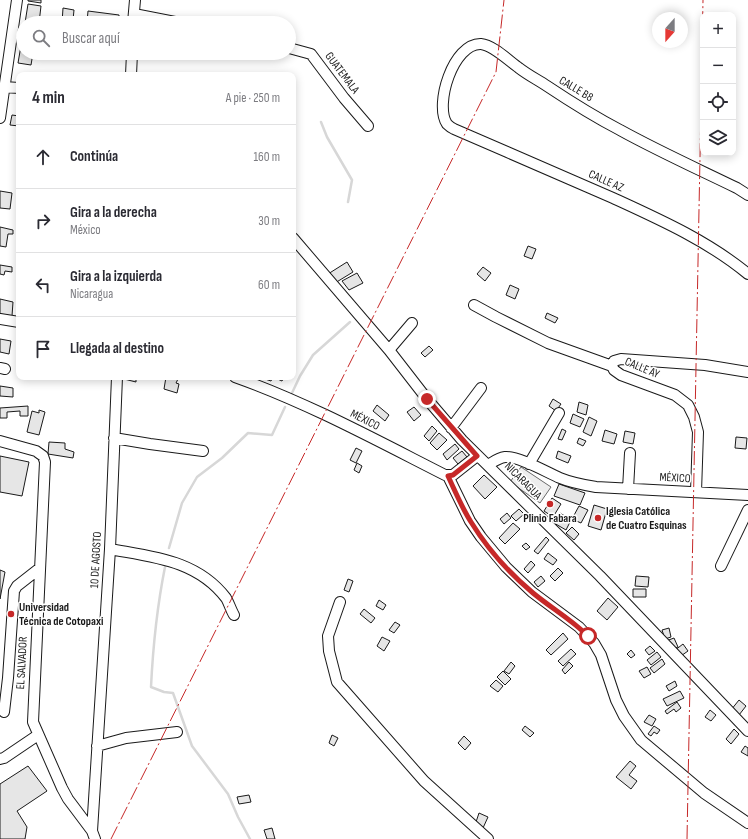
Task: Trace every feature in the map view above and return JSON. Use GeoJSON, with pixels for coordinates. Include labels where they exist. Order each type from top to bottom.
{"type":"FeatureCollection","features":[{"type":"Feature","properties":{"kind":"street"},"geometry":{"type":"LineString","coordinates":[[0,118],[17,0]]}},
{"type":"Feature","properties":{"kind":"street"},"geometry":{"type":"LineString","coordinates":[[133,16],[135,0]]}},
{"type":"Feature","properties":{"kind":"street","name":"CALLE B8"},"geometry":{"type":"LineString","coordinates":[[447,124],[444,116],[446,81],[459,56],[470,47],[480,44],[490,47],[543,84],[620,131],[737,188],[748,195]]}},
{"type":"Feature","properties":{"kind":"street","name":"GUATEMALA"},"geometry":{"type":"LineString","coordinates":[[296,50],[311,54],[344,98],[368,126]]}},
{"type":"Feature","properties":{"kind":"street"},"geometry":{"type":"LineString","coordinates":[[131,72],[132,60]]}},
{"type":"Feature","properties":{"kind":"street"},"geometry":{"type":"LineString","coordinates":[[4,87],[16,88]]}},
{"type":"Feature","properties":{"kind":"street","name":"CALLE AZ"},"geometry":{"type":"LineString","coordinates":[[447,124],[454,129],[655,217],[697,238],[729,259],[748,274]]}},
{"type":"Feature","properties":{"kind":"street","name":"NICARAGUA"},"geometry":{"type":"LineString","coordinates":[[296,242],[389,350],[451,428],[477,456],[488,465],[600,576],[748,731]]}},
{"type":"Feature","properties":{"kind":"street"},"geometry":{"type":"LineString","coordinates":[[474,305],[548,343],[612,366]]}},
{"type":"Feature","properties":{"kind":"street"},"geometry":{"type":"LineString","coordinates":[[0,319],[16,322]]}},
{"type":"Feature","properties":{"kind":"street"},"geometry":{"type":"LineString","coordinates":[[389,350],[412,323]]}},
{"type":"Feature","properties":{"kind":"street","name":"CALLE AY"},"geometry":{"type":"LineString","coordinates":[[696,492],[698,432],[694,416],[688,405],[675,395],[621,375],[614,370],[612,366],[614,361],[621,359],[705,365],[748,372]]}},
{"type":"Feature","properties":{"kind":"street","name":"10 DE AGOSTO"},"geometry":{"type":"LineString","coordinates":[[93,835],[97,746],[110,549],[117,380]]}},
{"type":"Feature","properties":{"kind":"street","name":"MÉXICO"},"geometry":{"type":"LineString","coordinates":[[243,380],[325,415],[448,476]]}},
{"type":"Feature","properties":{"kind":"street"},"geometry":{"type":"LineString","coordinates":[[451,428],[481,388]]}},
{"type":"Feature","properties":{"kind":"street"},"geometry":{"type":"LineString","coordinates":[[529,464],[559,413]]}},
{"type":"Feature","properties":{"kind":"street"},"geometry":{"type":"LineString","coordinates":[[114,438],[204,451]]}},
{"type":"Feature","properties":{"kind":"street","name":"EL SALVADOR"},"geometry":{"type":"LineString","coordinates":[[0,441],[36,451],[43,456],[45,462],[32,716],[38,735],[68,800],[93,835]]}},
{"type":"Feature","properties":{"kind":"street"},"geometry":{"type":"LineString","coordinates":[[628,489],[630,454]]}},
{"type":"Feature","properties":{"kind":"street"},"geometry":{"type":"LineString","coordinates":[[477,456],[453,475],[448,476],[470,521],[481,537],[506,567],[532,592],[579,627],[594,644],[601,654],[616,700],[624,716],[641,740],[704,793],[748,823]]}},
{"type":"Feature","properties":{"kind":"street","name":"MÉXICO"},"geometry":{"type":"LineString","coordinates":[[488,465],[505,457],[529,464],[580,485],[748,495]]}},
{"type":"Feature","properties":{"kind":"street"},"geometry":{"type":"LineString","coordinates":[[721,566],[748,510]]}},
{"type":"Feature","properties":{"kind":"street"},"geometry":{"type":"LineString","coordinates":[[110,549],[159,558],[183,565],[200,574],[226,599],[234,615]]}},
{"type":"Feature","properties":{"kind":"street"},"geometry":{"type":"LineString","coordinates":[[4,712],[14,591],[17,586],[40,568]]}},
{"type":"Feature","properties":{"kind":"street"},"geometry":{"type":"LineString","coordinates":[[340,602],[328,636],[329,651],[337,682],[424,781],[488,839]]}},
{"type":"Feature","properties":{"kind":"street"},"geometry":{"type":"LineString","coordinates":[[97,746],[126,738],[177,732]]}},
{"type":"Feature","properties":{"kind":"street"},"geometry":{"type":"LineString","coordinates":[[0,759],[38,735]]}},
{"type":"Feature","properties":{"kind":"shaded area"},"geometry":{"type":"Polygon","coordinates":[[[521,467],[551,487],[540,503],[510,482],[521,467]]]}},
{"type":"Feature","properties":{"kind":"building"},"geometry":{"type":"Polygon","coordinates":[[[41,0],[41,3],[28,1],[41,0]]]}},
{"type":"Feature","properties":{"kind":"building"},"geometry":{"type":"Polygon","coordinates":[[[28,4],[41,6],[40,16],[26,16],[28,4]]]}},
{"type":"Feature","properties":{"kind":"building"},"geometry":{"type":"Polygon","coordinates":[[[63,8],[74,10],[73,16],[62,16],[63,8]]]}},
{"type":"Feature","properties":{"kind":"building"},"geometry":{"type":"Polygon","coordinates":[[[88,11],[119,15],[119,16],[88,16],[88,11]]]}},
{"type":"Feature","properties":{"kind":"building"},"geometry":{"type":"Polygon","coordinates":[[[19,60],[32,60],[31,65],[18,63],[19,60]]]}},
{"type":"Feature","properties":{"kind":"building"},"geometry":{"type":"Polygon","coordinates":[[[12,115],[16,116],[16,126],[10,125],[12,115]]]}},
{"type":"Feature","properties":{"kind":"building"},"geometry":{"type":"Polygon","coordinates":[[[0,191],[12,193],[10,209],[0,208],[0,191]]]}},
{"type":"Feature","properties":{"kind":"building"},"geometry":{"type":"Polygon","coordinates":[[[0,227],[13,230],[13,234],[8,234],[6,247],[0,246],[0,227]]]}},
{"type":"Feature","properties":{"kind":"building"},"geometry":{"type":"Polygon","coordinates":[[[528,246],[536,249],[532,259],[524,256],[528,246]]]}},
{"type":"Feature","properties":{"kind":"building"},"geometry":{"type":"Polygon","coordinates":[[[347,262],[353,272],[335,283],[328,274],[347,262]]]}},
{"type":"Feature","properties":{"kind":"building"},"geometry":{"type":"Polygon","coordinates":[[[0,265],[12,267],[12,272],[5,271],[4,275],[0,274],[0,265]]]}},
{"type":"Feature","properties":{"kind":"building"},"geometry":{"type":"Polygon","coordinates":[[[483,267],[491,273],[485,281],[477,274],[483,267]]]}},
{"type":"Feature","properties":{"kind":"building"},"geometry":{"type":"Polygon","coordinates":[[[357,273],[363,283],[349,290],[342,281],[357,273]]]}},
{"type":"Feature","properties":{"kind":"building"},"geometry":{"type":"Polygon","coordinates":[[[510,285],[519,289],[515,299],[506,295],[510,285]]]}},
{"type":"Feature","properties":{"kind":"building"},"geometry":{"type":"Polygon","coordinates":[[[0,299],[13,302],[12,316],[0,314],[0,299]]]}},
{"type":"Feature","properties":{"kind":"building"},"geometry":{"type":"Polygon","coordinates":[[[547,313],[558,318],[555,323],[545,318],[547,313]]]}},
{"type":"Feature","properties":{"kind":"building"},"geometry":{"type":"Polygon","coordinates":[[[0,339],[11,341],[9,354],[0,352],[0,339]]]}},
{"type":"Feature","properties":{"kind":"building"},"geometry":{"type":"Polygon","coordinates":[[[429,346],[433,350],[425,357],[421,353],[429,346]]]}},
{"type":"Feature","properties":{"kind":"building"},"geometry":{"type":"Polygon","coordinates":[[[166,380],[178,380],[176,383],[179,384],[177,393],[164,389],[166,380]]]}},
{"type":"Feature","properties":{"kind":"building"},"geometry":{"type":"Polygon","coordinates":[[[0,386],[13,388],[13,397],[0,396],[0,386]]]}},
{"type":"Feature","properties":{"kind":"building"},"geometry":{"type":"Polygon","coordinates":[[[553,399],[561,404],[556,411],[549,406],[553,399]]]}},
{"type":"Feature","properties":{"kind":"building"},"geometry":{"type":"Polygon","coordinates":[[[579,402],[588,405],[586,415],[577,412],[579,402]]]}},
{"type":"Feature","properties":{"kind":"building"},"geometry":{"type":"Polygon","coordinates":[[[377,405],[389,415],[385,421],[373,411],[377,405]]]}},
{"type":"Feature","properties":{"kind":"building"},"geometry":{"type":"Polygon","coordinates":[[[28,406],[28,416],[20,416],[20,411],[7,412],[7,418],[0,418],[0,408],[28,406]]]}},
{"type":"Feature","properties":{"kind":"building"},"geometry":{"type":"Polygon","coordinates":[[[414,407],[421,415],[414,421],[407,412],[414,407]]]}},
{"type":"Feature","properties":{"kind":"building"},"geometry":{"type":"Polygon","coordinates":[[[39,410],[45,412],[39,435],[27,432],[32,411],[39,413],[39,410]]]}},
{"type":"Feature","properties":{"kind":"building"},"geometry":{"type":"Polygon","coordinates":[[[573,414],[584,419],[580,427],[570,423],[573,414]]]}},
{"type":"Feature","properties":{"kind":"building"},"geometry":{"type":"Polygon","coordinates":[[[589,417],[597,421],[591,436],[583,432],[589,417]]]}},
{"type":"Feature","properties":{"kind":"building"},"geometry":{"type":"Polygon","coordinates":[[[432,426],[437,431],[429,441],[424,436],[432,426]]]}},
{"type":"Feature","properties":{"kind":"building"},"geometry":{"type":"Polygon","coordinates":[[[562,429],[566,431],[562,440],[558,439],[562,429]]]}},
{"type":"Feature","properties":{"kind":"building"},"geometry":{"type":"Polygon","coordinates":[[[605,430],[617,434],[614,444],[602,441],[605,430]]]}},
{"type":"Feature","properties":{"kind":"building"},"geometry":{"type":"Polygon","coordinates":[[[625,431],[635,433],[633,444],[623,442],[625,431]]]}},
{"type":"Feature","properties":{"kind":"building"},"geometry":{"type":"Polygon","coordinates":[[[439,433],[447,440],[437,450],[430,443],[439,433]]]}},
{"type":"Feature","properties":{"kind":"building"},"geometry":{"type":"Polygon","coordinates":[[[736,437],[747,438],[746,449],[735,448],[736,437]]]}},
{"type":"Feature","properties":{"kind":"building"},"geometry":{"type":"Polygon","coordinates":[[[579,438],[586,441],[583,446],[577,443],[579,438]]]}},
{"type":"Feature","properties":{"kind":"building"},"geometry":{"type":"Polygon","coordinates":[[[49,442],[65,443],[65,449],[74,452],[73,458],[48,454],[49,442]]]}},
{"type":"Feature","properties":{"kind":"building"},"geometry":{"type":"Polygon","coordinates":[[[455,444],[459,449],[447,460],[443,454],[455,444]]]}},
{"type":"Feature","properties":{"kind":"building"},"geometry":{"type":"Polygon","coordinates":[[[356,448],[362,451],[356,463],[350,460],[356,448]]]}},
{"type":"Feature","properties":{"kind":"building"},"geometry":{"type":"Polygon","coordinates":[[[462,451],[467,457],[458,464],[453,458],[462,451]]]}},
{"type":"Feature","properties":{"kind":"building"},"geometry":{"type":"Polygon","coordinates":[[[558,451],[571,456],[568,463],[556,458],[558,451]]]}},
{"type":"Feature","properties":{"kind":"building"},"geometry":{"type":"Polygon","coordinates":[[[0,456],[29,462],[22,496],[0,492],[0,456]]]}},
{"type":"Feature","properties":{"kind":"building"},"geometry":{"type":"Polygon","coordinates":[[[357,463],[362,466],[359,473],[354,470],[357,463]]]}},
{"type":"Feature","properties":{"kind":"building"},"geometry":{"type":"Polygon","coordinates":[[[484,475],[497,487],[485,499],[473,486],[484,475]]]}},
{"type":"Feature","properties":{"kind":"building"},"geometry":{"type":"Polygon","coordinates":[[[559,484],[585,493],[580,505],[554,496],[559,484]]]}},
{"type":"Feature","properties":{"kind":"building"},"geometry":{"type":"Polygon","coordinates":[[[552,498],[561,504],[553,517],[544,511],[552,498]]]}},
{"type":"Feature","properties":{"kind":"building","name":"Iglesia Católica de Cuatro Esquinas"},"geometry":{"type":"Polygon","coordinates":[[[594,505],[607,509],[601,530],[588,526],[594,505]]]}},
{"type":"Feature","properties":{"kind":"building"},"geometry":{"type":"Polygon","coordinates":[[[579,506],[588,510],[581,523],[572,519],[579,506]]]}},
{"type":"Feature","properties":{"kind":"building"},"geometry":{"type":"Polygon","coordinates":[[[519,509],[524,514],[516,521],[511,516],[519,509]]]}},
{"type":"Feature","properties":{"kind":"building"},"geometry":{"type":"Polygon","coordinates":[[[507,513],[511,518],[504,524],[500,519],[507,513]]]}},
{"type":"Feature","properties":{"kind":"building"},"geometry":{"type":"Polygon","coordinates":[[[560,513],[571,520],[566,530],[554,523],[560,513]]]}},
{"type":"Feature","properties":{"kind":"building"},"geometry":{"type":"Polygon","coordinates":[[[513,523],[520,529],[505,544],[499,538],[513,523]]]}},
{"type":"Feature","properties":{"kind":"building"},"geometry":{"type":"Polygon","coordinates":[[[572,527],[579,534],[574,540],[566,533],[572,527]]]}},
{"type":"Feature","properties":{"kind":"building"},"geometry":{"type":"Polygon","coordinates":[[[546,537],[549,540],[538,554],[534,551],[546,537]]]}},
{"type":"Feature","properties":{"kind":"building"},"geometry":{"type":"Polygon","coordinates":[[[526,543],[530,547],[526,550],[522,546],[526,543]]]}},
{"type":"Feature","properties":{"kind":"building"},"geometry":{"type":"Polygon","coordinates":[[[548,553],[557,560],[553,565],[544,559],[548,553]]]}},
{"type":"Feature","properties":{"kind":"building"},"geometry":{"type":"Polygon","coordinates":[[[531,561],[535,565],[528,573],[524,569],[531,561]]]}},
{"type":"Feature","properties":{"kind":"building"},"geometry":{"type":"Polygon","coordinates":[[[558,568],[563,573],[555,581],[550,576],[558,568]]]}},
{"type":"Feature","properties":{"kind":"building"},"geometry":{"type":"Polygon","coordinates":[[[0,570],[5,572],[0,599],[0,570]]]}},
{"type":"Feature","properties":{"kind":"building"},"geometry":{"type":"Polygon","coordinates":[[[541,576],[545,581],[538,587],[534,582],[541,576]]]}},
{"type":"Feature","properties":{"kind":"building"},"geometry":{"type":"Polygon","coordinates":[[[636,576],[649,577],[648,587],[635,586],[636,576]]]}},
{"type":"Feature","properties":{"kind":"building"},"geometry":{"type":"Polygon","coordinates":[[[348,579],[353,581],[349,592],[344,590],[348,579]]]}},
{"type":"Feature","properties":{"kind":"building"},"geometry":{"type":"Polygon","coordinates":[[[633,589],[646,589],[646,597],[633,597],[633,589]]]}},
{"type":"Feature","properties":{"kind":"building"},"geometry":{"type":"Polygon","coordinates":[[[608,598],[618,607],[607,620],[597,611],[608,598]]]}},
{"type":"Feature","properties":{"kind":"building"},"geometry":{"type":"Polygon","coordinates":[[[379,600],[386,605],[383,610],[376,606],[379,600]]]}},
{"type":"Feature","properties":{"kind":"building"},"geometry":{"type":"Polygon","coordinates":[[[364,609],[375,618],[371,623],[360,614],[364,609]]]}},
{"type":"Feature","properties":{"kind":"building"},"geometry":{"type":"Polygon","coordinates":[[[395,622],[400,625],[394,633],[389,630],[395,622]]]}},
{"type":"Feature","properties":{"kind":"building"},"geometry":{"type":"Polygon","coordinates":[[[669,628],[671,637],[665,639],[662,630],[669,628]]]}},
{"type":"Feature","properties":{"kind":"building"},"geometry":{"type":"Polygon","coordinates":[[[563,633],[568,639],[551,655],[546,650],[563,633]]]}},
{"type":"Feature","properties":{"kind":"building"},"geometry":{"type":"Polygon","coordinates":[[[382,637],[390,641],[384,651],[377,646],[382,637]]]}},
{"type":"Feature","properties":{"kind":"building"},"geometry":{"type":"Polygon","coordinates":[[[674,638],[678,647],[670,650],[666,641],[674,638]]]}},
{"type":"Feature","properties":{"kind":"building"},"geometry":{"type":"Polygon","coordinates":[[[683,644],[688,651],[678,658],[674,651],[683,644]]]}},
{"type":"Feature","properties":{"kind":"building"},"geometry":{"type":"Polygon","coordinates":[[[650,646],[655,651],[649,655],[645,650],[650,646]]]}},
{"type":"Feature","properties":{"kind":"building"},"geometry":{"type":"Polygon","coordinates":[[[571,649],[576,654],[563,666],[558,661],[571,649]]]}},
{"type":"Feature","properties":{"kind":"building"},"geometry":{"type":"Polygon","coordinates":[[[631,650],[635,655],[631,658],[627,654],[631,650]]]}},
{"type":"Feature","properties":{"kind":"building"},"geometry":{"type":"Polygon","coordinates":[[[657,652],[661,657],[651,665],[647,660],[657,652]]]}},
{"type":"Feature","properties":{"kind":"building"},"geometry":{"type":"Polygon","coordinates":[[[662,659],[665,664],[654,673],[650,668],[662,659]]]}},
{"type":"Feature","properties":{"kind":"building"},"geometry":{"type":"Polygon","coordinates":[[[511,662],[515,666],[509,674],[504,671],[511,662]]]}},
{"type":"Feature","properties":{"kind":"building"},"geometry":{"type":"Polygon","coordinates":[[[569,662],[573,666],[565,674],[562,670],[569,662]]]}},
{"type":"Feature","properties":{"kind":"building"},"geometry":{"type":"Polygon","coordinates":[[[647,667],[651,674],[644,678],[639,671],[647,667]]]}},
{"type":"Feature","properties":{"kind":"building"},"geometry":{"type":"Polygon","coordinates":[[[503,671],[511,679],[505,685],[497,677],[503,671]]]}},
{"type":"Feature","properties":{"kind":"building"},"geometry":{"type":"Polygon","coordinates":[[[496,680],[503,686],[498,692],[490,686],[496,680]]]}},
{"type":"Feature","properties":{"kind":"building"},"geometry":{"type":"Polygon","coordinates":[[[675,681],[677,686],[669,691],[666,686],[675,681]]]}},
{"type":"Feature","properties":{"kind":"building"},"geometry":{"type":"Polygon","coordinates":[[[680,691],[684,698],[667,706],[663,699],[680,691]]]}},
{"type":"Feature","properties":{"kind":"building"},"geometry":{"type":"Polygon","coordinates":[[[739,700],[746,706],[739,715],[731,710],[739,700]]]}},
{"type":"Feature","properties":{"kind":"building"},"geometry":{"type":"Polygon","coordinates":[[[677,702],[681,708],[676,712],[674,709],[667,714],[665,711],[677,702]]]}},
{"type":"Feature","properties":{"kind":"building"},"geometry":{"type":"Polygon","coordinates":[[[710,710],[716,715],[711,721],[705,717],[710,710]]]}},
{"type":"Feature","properties":{"kind":"building"},"geometry":{"type":"Polygon","coordinates":[[[649,715],[656,719],[652,726],[644,722],[649,715]]]}},
{"type":"Feature","properties":{"kind":"building"},"geometry":{"type":"Polygon","coordinates":[[[525,726],[534,733],[530,737],[522,730],[525,726]]]}},
{"type":"Feature","properties":{"kind":"building"},"geometry":{"type":"Polygon","coordinates":[[[654,726],[660,730],[657,734],[654,732],[651,736],[648,734],[654,726]]]}},
{"type":"Feature","properties":{"kind":"building"},"geometry":{"type":"Polygon","coordinates":[[[734,729],[739,734],[731,744],[726,739],[734,729]]]}},
{"type":"Feature","properties":{"kind":"building"},"geometry":{"type":"Polygon","coordinates":[[[332,735],[338,738],[334,746],[329,743],[332,735]]]}},
{"type":"Feature","properties":{"kind":"building"},"geometry":{"type":"Polygon","coordinates":[[[464,736],[471,743],[465,750],[458,743],[464,736]]]}},
{"type":"Feature","properties":{"kind":"building"},"geometry":{"type":"Polygon","coordinates":[[[745,746],[748,748],[748,756],[741,752],[745,746]]]}},
{"type":"Feature","properties":{"kind":"building"},"geometry":{"type":"Polygon","coordinates":[[[630,761],[636,766],[629,775],[637,781],[631,789],[616,777],[630,761]]]}},
{"type":"Feature","properties":{"kind":"building"},"geometry":{"type":"Polygon","coordinates":[[[28,766],[47,791],[17,811],[27,827],[25,839],[0,839],[0,784],[28,766]]]}},
{"type":"Feature","properties":{"kind":"building"},"geometry":{"type":"Polygon","coordinates":[[[249,795],[251,802],[239,804],[237,797],[249,795]]]}},
{"type":"Feature","properties":{"kind":"building"},"geometry":{"type":"Polygon","coordinates":[[[479,813],[488,817],[483,828],[475,825],[479,813]]]}},
{"type":"Feature","properties":{"kind":"building"},"geometry":{"type":"Polygon","coordinates":[[[272,828],[275,839],[267,839],[264,830],[272,828]]]}},
{"type":"Feature","properties":{"kind":"waterway"},"geometry":{"type":"LineString","coordinates":[[321,122],[327,137],[352,180],[348,202]]}},
{"type":"Feature","properties":{"kind":"waterway"},"geometry":{"type":"LineString","coordinates":[[292,393],[300,376],[313,355],[350,322]]}},
{"type":"Feature","properties":{"kind":"waterway"},"geometry":{"type":"LineString","coordinates":[[169,548],[182,503],[197,477],[222,458],[248,433],[272,435],[285,407]]}},
{"type":"Feature","properties":{"kind":"waterway"},"geometry":{"type":"LineString","coordinates":[[165,567],[156,627],[151,687],[164,692],[173,693],[192,746],[228,794],[250,839]]}},
{"type":"Feature","properties":{"kind":"power"},"geometry":{"type":"LineString","coordinates":[[111,839],[496,72],[504,0]]}},
{"type":"Feature","properties":{"kind":"power"},"geometry":{"type":"LineString","coordinates":[[687,839],[703,0]]}},
{"type":"Feature","properties":{"kind":"place","name":"Plinio Fabara"},"geometry":{"type":"Point","coordinates":[550,504]}},
{"type":"Feature","properties":{"kind":"place","name":"Iglesia Católica de Cuatro Esquinas"},"geometry":{"type":"Point","coordinates":[598,518]}},
{"type":"Feature","properties":{"kind":"place","name":"Universidad Técnica de Cotopaxi"},"geometry":{"type":"Point","coordinates":[11,614]}},
{"type":"Feature","properties":{"kind":"route"},"geometry":{"type":"LineString","coordinates":[[427,399],[477,456],[453,475],[448,476],[470,521],[506,567],[520,581],[543,601],[579,627],[588,636]]}}]}
